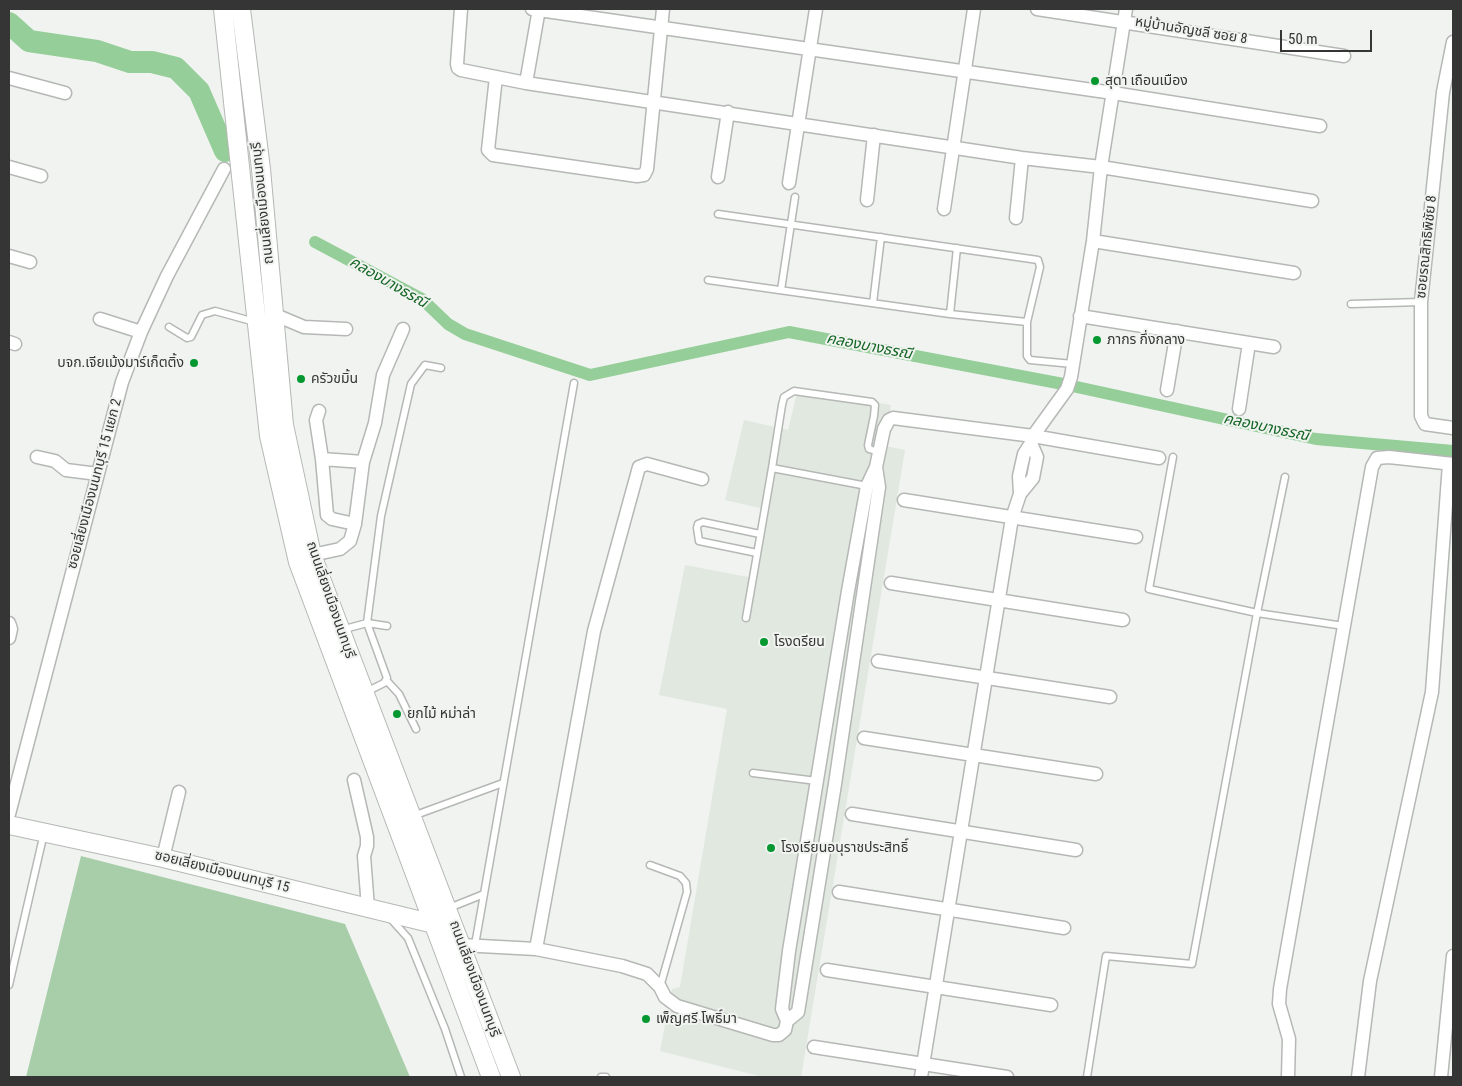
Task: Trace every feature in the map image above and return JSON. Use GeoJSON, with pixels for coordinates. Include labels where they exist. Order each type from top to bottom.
{"type":"FeatureCollection","features":[{"type":"Feature","properties":{"kind":"main road","name":"ถนนเลี่ยงเมืองนนทบุรี"},"geometry":{"type":"LineString","coordinates":[[223,9],[270,436],[298,562],[491,1077]]}},
{"type":"Feature","properties":{"kind":"main road","name":"ถนนเลี่ยงเมืองนนทบุรี"},"geometry":{"type":"LineString","coordinates":[[241,9],[261,169],[284,425],[312,555],[448,908],[468,945],[511,1077]]}},
{"type":"Feature","properties":{"kind":"main road","name":"ซอยเลี่ยงเมืองนนทบุรี 15"},"geometry":{"type":"LineString","coordinates":[[9,824],[163,858],[434,924]]}},
{"type":"Feature","properties":{"kind":"street"},"geometry":{"type":"LineString","coordinates":[[461,9],[458,68],[496,78],[1022,158],[1101,167],[1312,201]]}},
{"type":"Feature","properties":{"kind":"street"},"geometry":{"type":"LineString","coordinates":[[526,83],[537,9],[964,73],[1113,93],[1320,126]]}},
{"type":"Feature","properties":{"kind":"street"},"geometry":{"type":"LineString","coordinates":[[496,78],[488,150],[493,155],[637,176],[644,175],[647,169],[663,9]]}},
{"type":"Feature","properties":{"kind":"street"},"geometry":{"type":"LineString","coordinates":[[789,183],[816,9]]}},
{"type":"Feature","properties":{"kind":"street"},"geometry":{"type":"LineString","coordinates":[[944,208],[974,9]]}},
{"type":"Feature","properties":{"kind":"street","name":"หมู่บ้านอัญชลี ซอย 8"},"geometry":{"type":"LineString","coordinates":[[1038,9],[1125,15],[1344,56]]}},
{"type":"Feature","properties":{"kind":"street"},"geometry":{"type":"LineString","coordinates":[[1032,440],[1067,389],[1072,370],[1093,241],[1101,167],[1125,15]]}},
{"type":"Feature","properties":{"kind":"street","name":"ซอยรณสิทธิพิชัย 8"},"geometry":{"type":"LineString","coordinates":[[1453,42],[1443,92],[1421,302],[1421,416],[1424,424],[1453,428]]}},
{"type":"Feature","properties":{"kind":"street"},"geometry":{"type":"LineString","coordinates":[[9,78],[65,93]]}},
{"type":"Feature","properties":{"kind":"street"},"geometry":{"type":"LineString","coordinates":[[718,177],[728,112]]}},
{"type":"Feature","properties":{"kind":"street"},"geometry":{"type":"LineString","coordinates":[[867,200],[874,136]]}},
{"type":"Feature","properties":{"kind":"street"},"geometry":{"type":"LineString","coordinates":[[1016,218],[1022,158]]}},
{"type":"Feature","properties":{"kind":"street"},"geometry":{"type":"LineString","coordinates":[[9,167],[41,176]]}},
{"type":"Feature","properties":{"kind":"street","name":"ซอยเลี่ยงเมืองนนทบุรี 15 แยก 2"},"geometry":{"type":"LineString","coordinates":[[9,814],[122,382],[141,332],[187,234],[224,169]]}},
{"type":"Feature","properties":{"kind":"street"},"geometry":{"type":"LineString","coordinates":[[1093,241],[1294,273]]}},
{"type":"Feature","properties":{"kind":"street"},"geometry":{"type":"LineString","coordinates":[[9,256],[30,262]]}},
{"type":"Feature","properties":{"kind":"street"},"geometry":{"type":"LineString","coordinates":[[273,314],[304,327],[346,329]]}},
{"type":"Feature","properties":{"kind":"street"},"geometry":{"type":"LineString","coordinates":[[1080,316],[1274,347]]}},
{"type":"Feature","properties":{"kind":"street"},"geometry":{"type":"LineString","coordinates":[[100,319],[141,332]]}},
{"type":"Feature","properties":{"kind":"street"},"geometry":{"type":"LineString","coordinates":[[312,555],[340,549],[350,541],[355,524],[363,462],[375,423],[383,375],[403,329]]}},
{"type":"Feature","properties":{"kind":"street"},"geometry":{"type":"LineString","coordinates":[[1167,390],[1177,331]]}},
{"type":"Feature","properties":{"kind":"street"},"geometry":{"type":"LineString","coordinates":[[1239,409],[1249,343]]}},
{"type":"Feature","properties":{"kind":"street"},"geometry":{"type":"LineString","coordinates":[[319,411],[316,420],[327,515],[332,519],[355,524]]}},
{"type":"Feature","properties":{"kind":"street"},"geometry":{"type":"LineString","coordinates":[[787,1022],[782,1009],[787,970],[844,613],[867,486],[876,467],[884,429],[889,420],[894,418],[1159,458]]}},
{"type":"Feature","properties":{"kind":"street"},"geometry":{"type":"LineString","coordinates":[[921,1077],[1012,518],[1020,494],[1033,478],[1037,457],[1032,440]]}},
{"type":"Feature","properties":{"kind":"street"},"geometry":{"type":"LineString","coordinates":[[37,458],[55,461],[66,470],[98,474]]}},
{"type":"Feature","properties":{"kind":"street"},"geometry":{"type":"LineString","coordinates":[[1288,1077],[1289,1039],[1279,996],[1372,467],[1377,458],[1451,464],[1432,692],[1370,981],[1358,1077]]}},
{"type":"Feature","properties":{"kind":"street"},"geometry":{"type":"LineString","coordinates":[[322,459],[363,462]]}},
{"type":"Feature","properties":{"kind":"street"},"geometry":{"type":"LineString","coordinates":[[536,949],[594,631],[639,467],[647,464],[702,479]]}},
{"type":"Feature","properties":{"kind":"street"},"geometry":{"type":"LineString","coordinates":[[468,945],[536,949],[640,971],[647,974],[660,987],[665,997],[677,1006],[773,1035],[779,1035],[785,1030],[787,1022],[798,1012],[835,784],[878,487],[876,467]]}},
{"type":"Feature","properties":{"kind":"street"},"geometry":{"type":"LineString","coordinates":[[904,500],[1136,537]]}},
{"type":"Feature","properties":{"kind":"street"},"geometry":{"type":"LineString","coordinates":[[891,584],[1123,620]]}},
{"type":"Feature","properties":{"kind":"street"},"geometry":{"type":"LineString","coordinates":[[844,613],[860,617]]}},
{"type":"Feature","properties":{"kind":"street"},"geometry":{"type":"LineString","coordinates":[[9,622],[11,629],[9,638]]}},
{"type":"Feature","properties":{"kind":"street"},"geometry":{"type":"LineString","coordinates":[[878,661],[1110,697]]}},
{"type":"Feature","properties":{"kind":"street"},"geometry":{"type":"LineString","coordinates":[[864,738],[1096,774]]}},
{"type":"Feature","properties":{"kind":"street"},"geometry":{"type":"LineString","coordinates":[[354,780],[366,837],[367,846],[364,856],[375,909]]}},
{"type":"Feature","properties":{"kind":"street"},"geometry":{"type":"LineString","coordinates":[[817,782],[835,784]]}},
{"type":"Feature","properties":{"kind":"street"},"geometry":{"type":"LineString","coordinates":[[163,858],[179,792]]}},
{"type":"Feature","properties":{"kind":"street"},"geometry":{"type":"LineString","coordinates":[[852,814],[1076,850]]}},
{"type":"Feature","properties":{"kind":"street"},"geometry":{"type":"LineString","coordinates":[[839,892],[1064,928]]}},
{"type":"Feature","properties":{"kind":"street"},"geometry":{"type":"LineString","coordinates":[[1441,1077],[1453,956]]}},
{"type":"Feature","properties":{"kind":"street"},"geometry":{"type":"LineString","coordinates":[[827,970],[1051,1005]]}},
{"type":"Feature","properties":{"kind":"street"},"geometry":{"type":"LineString","coordinates":[[814,1047],[1007,1077]]}},
{"type":"Feature","properties":{"kind":"lane"},"geometry":{"type":"LineString","coordinates":[[781,290],[795,197]]}},
{"type":"Feature","properties":{"kind":"lane"},"geometry":{"type":"LineString","coordinates":[[718,214],[1038,260],[1040,266],[1027,322],[1026,353],[1030,360],[1072,370]]}},
{"type":"Feature","properties":{"kind":"lane"},"geometry":{"type":"LineString","coordinates":[[873,303],[881,237]]}},
{"type":"Feature","properties":{"kind":"lane"},"geometry":{"type":"LineString","coordinates":[[950,314],[958,248]]}},
{"type":"Feature","properties":{"kind":"lane"},"geometry":{"type":"LineString","coordinates":[[708,280],[950,314],[1027,322]]}},
{"type":"Feature","properties":{"kind":"lane"},"geometry":{"type":"LineString","coordinates":[[1351,304],[1421,302]]}},
{"type":"Feature","properties":{"kind":"lane"},"geometry":{"type":"LineString","coordinates":[[169,327],[187,338],[191,337],[202,314],[214,311],[256,322]]}},
{"type":"Feature","properties":{"kind":"lane"},"geometry":{"type":"LineString","coordinates":[[416,729],[399,694],[387,681],[386,670],[367,624],[381,516],[411,384],[425,365],[441,368]]}},
{"type":"Feature","properties":{"kind":"lane"},"geometry":{"type":"LineString","coordinates":[[468,945],[484,894],[574,383]]}},
{"type":"Feature","properties":{"kind":"lane"},"geometry":{"type":"LineString","coordinates":[[746,618],[784,397],[794,391],[872,402],[875,405],[874,416],[868,445],[869,449],[880,452]]}},
{"type":"Feature","properties":{"kind":"lane"},"geometry":{"type":"LineString","coordinates":[[1173,457],[1149,589],[1258,613],[1344,626]]}},
{"type":"Feature","properties":{"kind":"lane"},"geometry":{"type":"LineString","coordinates":[[772,468],[867,486]]}},
{"type":"Feature","properties":{"kind":"lane"},"geometry":{"type":"LineString","coordinates":[[1087,1077],[1106,956],[1192,964],[1285,477]]}},
{"type":"Feature","properties":{"kind":"lane"},"geometry":{"type":"LineString","coordinates":[[757,553],[699,541],[697,528],[698,524],[703,522],[760,534]]}},
{"type":"Feature","properties":{"kind":"lane"},"geometry":{"type":"LineString","coordinates":[[340,630],[367,624],[388,626]]}},
{"type":"Feature","properties":{"kind":"lane"},"geometry":{"type":"LineString","coordinates":[[364,693],[387,681]]}},
{"type":"Feature","properties":{"kind":"lane"},"geometry":{"type":"LineString","coordinates":[[753,773],[817,782]]}},
{"type":"Feature","properties":{"kind":"lane"},"geometry":{"type":"LineString","coordinates":[[412,817],[503,783]]}},
{"type":"Feature","properties":{"kind":"lane"},"geometry":{"type":"LineString","coordinates":[[9,986],[44,832]]}},
{"type":"Feature","properties":{"kind":"lane"},"geometry":{"type":"LineString","coordinates":[[650,865],[680,876],[686,883],[687,892],[660,987]]}},
{"type":"Feature","properties":{"kind":"lane"},"geometry":{"type":"LineString","coordinates":[[448,908],[484,894]]}},
{"type":"Feature","properties":{"kind":"lane"},"geometry":{"type":"LineString","coordinates":[[375,909],[408,938],[445,1029],[461,1077]]}},
{"type":"Feature","properties":{"kind":"lane"},"geometry":{"type":"LineString","coordinates":[[601,1077],[606,1077]]}},
{"type":"Feature","properties":{"kind":"shaded area","name":"โรงเรียนอนุราชประสิทธิ์"},"geometry":{"type":"Polygon","coordinates":[[[798,389],[891,405],[885,446],[905,450],[801,1077],[763,1077],[660,1051],[672,989],[680,987],[727,709],[659,695],[685,565],[753,578],[769,510],[725,500],[744,420],[788,430],[798,389]]]}},
{"type":"Feature","properties":{"kind":"green space"},"geometry":{"type":"Polygon","coordinates":[[[81,856],[345,924],[410,1077],[26,1077],[81,856]]]}},
{"type":"Feature","properties":{"kind":"waterway","name":"คลองบางธรณี"},"geometry":{"type":"LineString","coordinates":[[9,23],[29,41],[97,51],[130,62],[152,62],[176,68],[199,91],[225,151]]}},
{"type":"Feature","properties":{"kind":"waterway","name":"คลองบางธรณี"},"geometry":{"type":"LineString","coordinates":[[315,242],[422,299],[448,324],[465,334],[590,375],[789,332],[1063,384],[1316,439],[1453,451]]}},
{"type":"Feature","properties":{"kind":"place","name":"สุดา เถือนเมือง"},"geometry":{"type":"Point","coordinates":[1095,81]}},
{"type":"Feature","properties":{"kind":"place","name":"ภากร กึ่งกลาง"},"geometry":{"type":"Point","coordinates":[1097,340]}},
{"type":"Feature","properties":{"kind":"place","name":"บจก.เจียเม้งมาร์เก็ตติ้ง"},"geometry":{"type":"Point","coordinates":[194,363]}},
{"type":"Feature","properties":{"kind":"place","name":"ครัวขมิ้น"},"geometry":{"type":"Point","coordinates":[301,379]}},
{"type":"Feature","properties":{"kind":"place","name":"โรงดรียน"},"geometry":{"type":"Point","coordinates":[764,642]}},
{"type":"Feature","properties":{"kind":"place","name":"ยกไม้ หม่าล่า"},"geometry":{"type":"Point","coordinates":[397,714]}},
{"type":"Feature","properties":{"kind":"place","name":"โรงเรียนอนุราชประสิทธิ์"},"geometry":{"type":"Point","coordinates":[771,848]}},
{"type":"Feature","properties":{"kind":"place","name":"เพ็ญศรี โพธิ์มา"},"geometry":{"type":"Point","coordinates":[646,1019]}}]}
